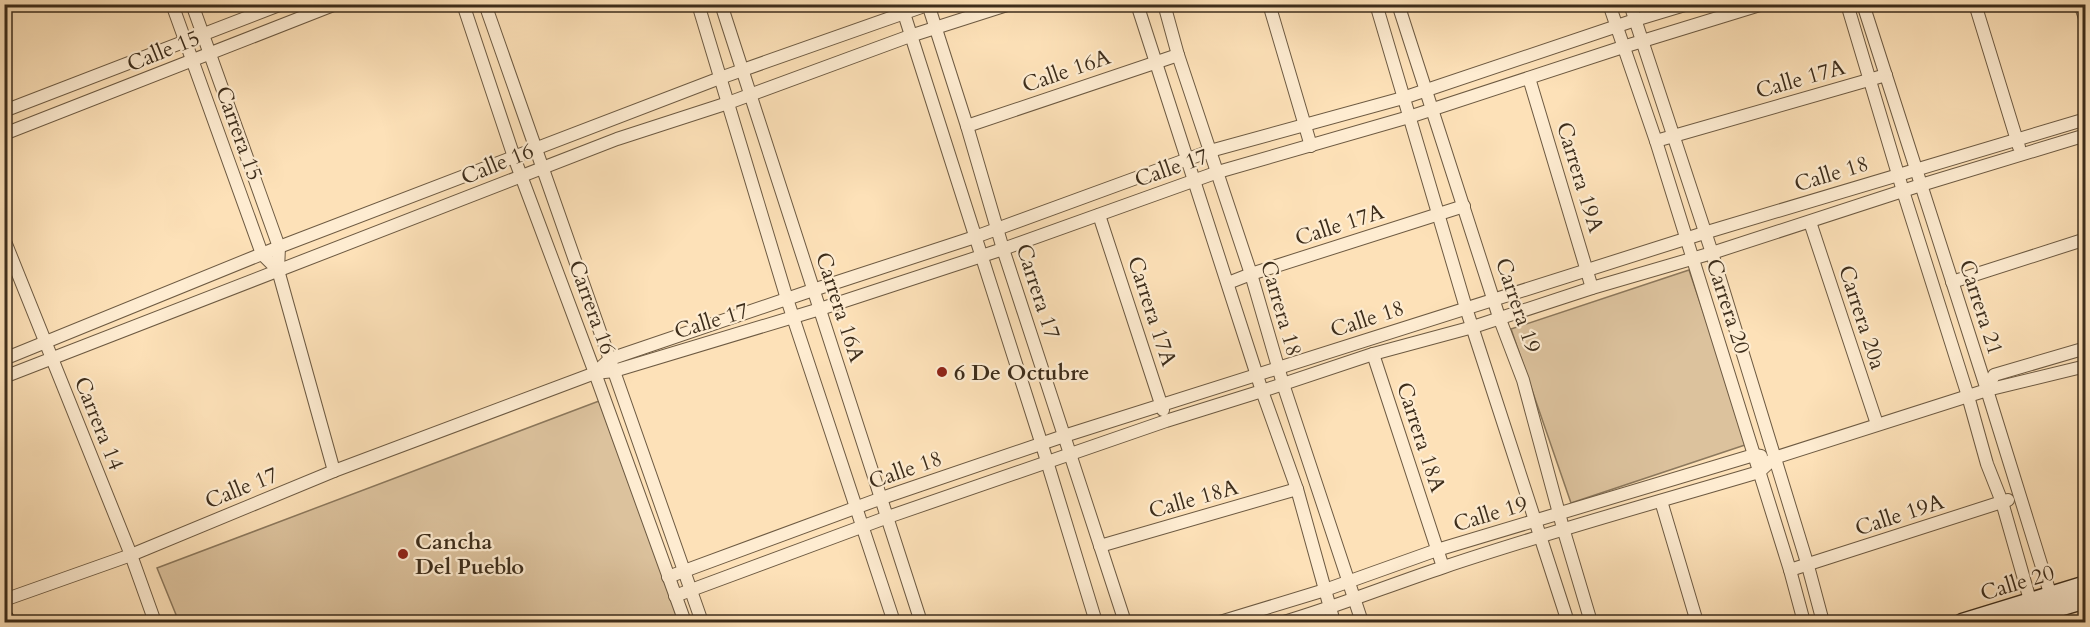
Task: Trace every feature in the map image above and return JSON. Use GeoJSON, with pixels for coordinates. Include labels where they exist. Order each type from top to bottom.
{"type":"FeatureCollection","features":[{"type":"Feature","properties":{"kind":"main road"},"geometry":{"type":"LineString","coordinates":[[4,618],[6,622]]}},
{"type":"Feature","properties":{"kind":"street","name":"Carrera 15"},"geometry":{"type":"LineString","coordinates":[[172,4],[262,254],[278,270]]}},
{"type":"Feature","properties":{"kind":"street","name":"Carrera 15"},"geometry":{"type":"LineString","coordinates":[[192,4],[279,247],[278,270],[334,471]]}},
{"type":"Feature","properties":{"kind":"street","name":"Calle 15"},"geometry":{"type":"LineString","coordinates":[[4,111],[186,43],[282,4]]}},
{"type":"Feature","properties":{"kind":"street","name":"Calle 15"},"geometry":{"type":"LineString","coordinates":[[4,134],[336,4]]}},
{"type":"Feature","properties":{"kind":"street","name":"Carrera 16"},"geometry":{"type":"LineString","coordinates":[[463,4],[514,158],[685,622]]}},
{"type":"Feature","properties":{"kind":"street","name":"Carrera 16"},"geometry":{"type":"LineString","coordinates":[[485,4],[702,622]]}},
{"type":"Feature","properties":{"kind":"street"},"geometry":{"type":"LineString","coordinates":[[698,4],[787,299],[894,622]]}},
{"type":"Feature","properties":{"kind":"street","name":"Carrera 16A"},"geometry":{"type":"LineString","coordinates":[[721,4],[921,622]]}},
{"type":"Feature","properties":{"kind":"street","name":"Calle 16"},"geometry":{"type":"LineString","coordinates":[[4,377],[617,139],[728,103],[910,36],[1010,4]]}},
{"type":"Feature","properties":{"kind":"street","name":"Carrera 18"},"geometry":{"type":"LineString","coordinates":[[1137,4],[1262,392],[1297,489],[1334,622]]}},
{"type":"Feature","properties":{"kind":"street","name":"Carrera 18"},"geometry":{"type":"LineString","coordinates":[[1164,4],[1178,55],[1251,274],[1283,384],[1362,622]]}},
{"type":"Feature","properties":{"kind":"street"},"geometry":{"type":"LineString","coordinates":[[1269,4],[1311,146]]}},
{"type":"Feature","properties":{"kind":"street"},"geometry":{"type":"LineString","coordinates":[[1376,4],[1466,308],[1568,622]]}},
{"type":"Feature","properties":{"kind":"street","name":"Carrera 19"},"geometry":{"type":"LineString","coordinates":[[1398,4],[1499,317],[1523,380],[1591,622]]}},
{"type":"Feature","properties":{"kind":"street","name":"Carrera 20"},"geometry":{"type":"LineString","coordinates":[[1609,4],[1656,141],[1790,570],[1804,622]]}},
{"type":"Feature","properties":{"kind":"street","name":"Carrera 20"},"geometry":{"type":"LineString","coordinates":[[1630,4],[1712,253],[1823,622]]}},
{"type":"Feature","properties":{"kind":"street","name":"Calle 17"},"geometry":{"type":"LineString","coordinates":[[4,600],[131,555],[334,471],[787,299],[975,237],[1210,151],[1403,98],[1688,4]]}},
{"type":"Feature","properties":{"kind":"street","name":"Calle 17"},"geometry":{"type":"LineString","coordinates":[[612,365],[794,318],[1003,249],[1218,172],[1409,117],[1741,8],[1763,4]]}},
{"type":"Feature","properties":{"kind":"street","name":"Carrera 21"},"geometry":{"type":"LineString","coordinates":[[1847,4],[1987,464],[2002,502],[2034,613]]}},
{"type":"Feature","properties":{"kind":"street","name":"Carrera 21"},"geometry":{"type":"LineString","coordinates":[[1863,4],[2055,609]]}},
{"type":"Feature","properties":{"kind":"street"},"geometry":{"type":"LineString","coordinates":[[1976,4],[2021,155]]}},
{"type":"Feature","properties":{"kind":"street"},"geometry":{"type":"LineString","coordinates":[[2080,4],[2085,21]]}},
{"type":"Feature","properties":{"kind":"street","name":"Calle 16"},"geometry":{"type":"LineString","coordinates":[[4,359],[279,247],[720,78],[902,9],[929,5]]}},
{"type":"Feature","properties":{"kind":"street","name":"Carrera 17"},"geometry":{"type":"LineString","coordinates":[[929,5],[1003,249],[1125,622]]}},
{"type":"Feature","properties":{"kind":"street","name":"Carrera 17"},"geometry":{"type":"LineString","coordinates":[[902,9],[1042,445],[1096,622]]}},
{"type":"Feature","properties":{"kind":"street","name":"Calle 16A"},"geometry":{"type":"LineString","coordinates":[[967,126],[1178,55]]}},
{"type":"Feature","properties":{"kind":"street","name":"Calle 17A"},"geometry":{"type":"LineString","coordinates":[[1656,141],[1886,75]]}},
{"type":"Feature","properties":{"kind":"street","name":"Carrera 19A"},"geometry":{"type":"LineString","coordinates":[[1529,78],[1592,288]]}},
{"type":"Feature","properties":{"kind":"street","name":"Calle 18"},"geometry":{"type":"LineString","coordinates":[[668,577],[882,498],[1064,436],[1493,298],[2085,119]]}},
{"type":"Feature","properties":{"kind":"street","name":"Calle 18"},"geometry":{"type":"LineString","coordinates":[[675,596],[888,517],[1166,421],[1262,392],[1373,354],[1473,327],[2085,135]]}},
{"type":"Feature","properties":{"kind":"street","name":"Calle 17A"},"geometry":{"type":"LineString","coordinates":[[1228,284],[1251,274],[1464,206]]}},
{"type":"Feature","properties":{"kind":"street","name":"Carrera 17A"},"geometry":{"type":"LineString","coordinates":[[1099,215],[1166,421]]}},
{"type":"Feature","properties":{"kind":"street","name":"Carrera 20a"},"geometry":{"type":"LineString","coordinates":[[1810,222],[1877,424]]}},
{"type":"Feature","properties":{"kind":"street","name":"Carrera 14"},"geometry":{"type":"LineString","coordinates":[[4,239],[131,555],[155,622]]}},
{"type":"Feature","properties":{"kind":"street"},"geometry":{"type":"LineString","coordinates":[[1952,282],[2085,239]]}},
{"type":"Feature","properties":{"kind":"street","name":"Calle 19"},"geometry":{"type":"LineString","coordinates":[[1987,390],[1994,375],[2084,352]]}},
{"type":"Feature","properties":{"kind":"street","name":"Carrera 18A"},"geometry":{"type":"LineString","coordinates":[[1373,354],[1443,567]]}},
{"type":"Feature","properties":{"kind":"street","name":"Calle 19"},"geometry":{"type":"LineString","coordinates":[[1284,622],[1330,609],[1443,567],[1563,528],[1759,472],[1774,458],[1877,424],[1987,390],[2085,366]]}},
{"type":"Feature","properties":{"kind":"street","name":"Calle 19"},"geometry":{"type":"LineString","coordinates":[[1220,622],[1325,590],[1437,550],[1754,455],[1774,458]]}},
{"type":"Feature","properties":{"kind":"street","name":"Calle 18A"},"geometry":{"type":"LineString","coordinates":[[1100,546],[1297,489]]}},
{"type":"Feature","properties":{"kind":"street","name":"Calle 19A"},"geometry":{"type":"LineString","coordinates":[[1790,570],[2020,496]]}},
{"type":"Feature","properties":{"kind":"street"},"geometry":{"type":"LineString","coordinates":[[1661,501],[1697,622]]}},
{"type":"Feature","properties":{"kind":"street","name":"Calle 20"},"geometry":{"type":"LineString","coordinates":[[2055,609],[2085,584]]}},
{"type":"Feature","properties":{"kind":"street","name":"Calle 20"},"geometry":{"type":"LineString","coordinates":[[1962,622],[2034,613],[2085,600]]}},
{"type":"Feature","properties":{"kind":"street","name":"Calle 20"},"geometry":{"type":"LineString","coordinates":[[2011,622],[2034,613]]}},
{"type":"Feature","properties":{"kind":"shaded area"},"geometry":{"type":"Polygon","coordinates":[[[1689,270],[1748,444],[1571,503],[1511,329],[1689,270]]]}},
{"type":"Feature","properties":{"kind":"shaded area"},"geometry":{"type":"Polygon","coordinates":[[[599,401],[679,622],[179,622],[157,568],[599,401]]]}},
{"type":"Feature","properties":{"kind":"place","name":"6 De Octubre"},"geometry":{"type":"Point","coordinates":[942,372]}},
{"type":"Feature","properties":{"kind":"place","name":"Cancha Del Pueblo"},"geometry":{"type":"Point","coordinates":[403,554]}}]}
